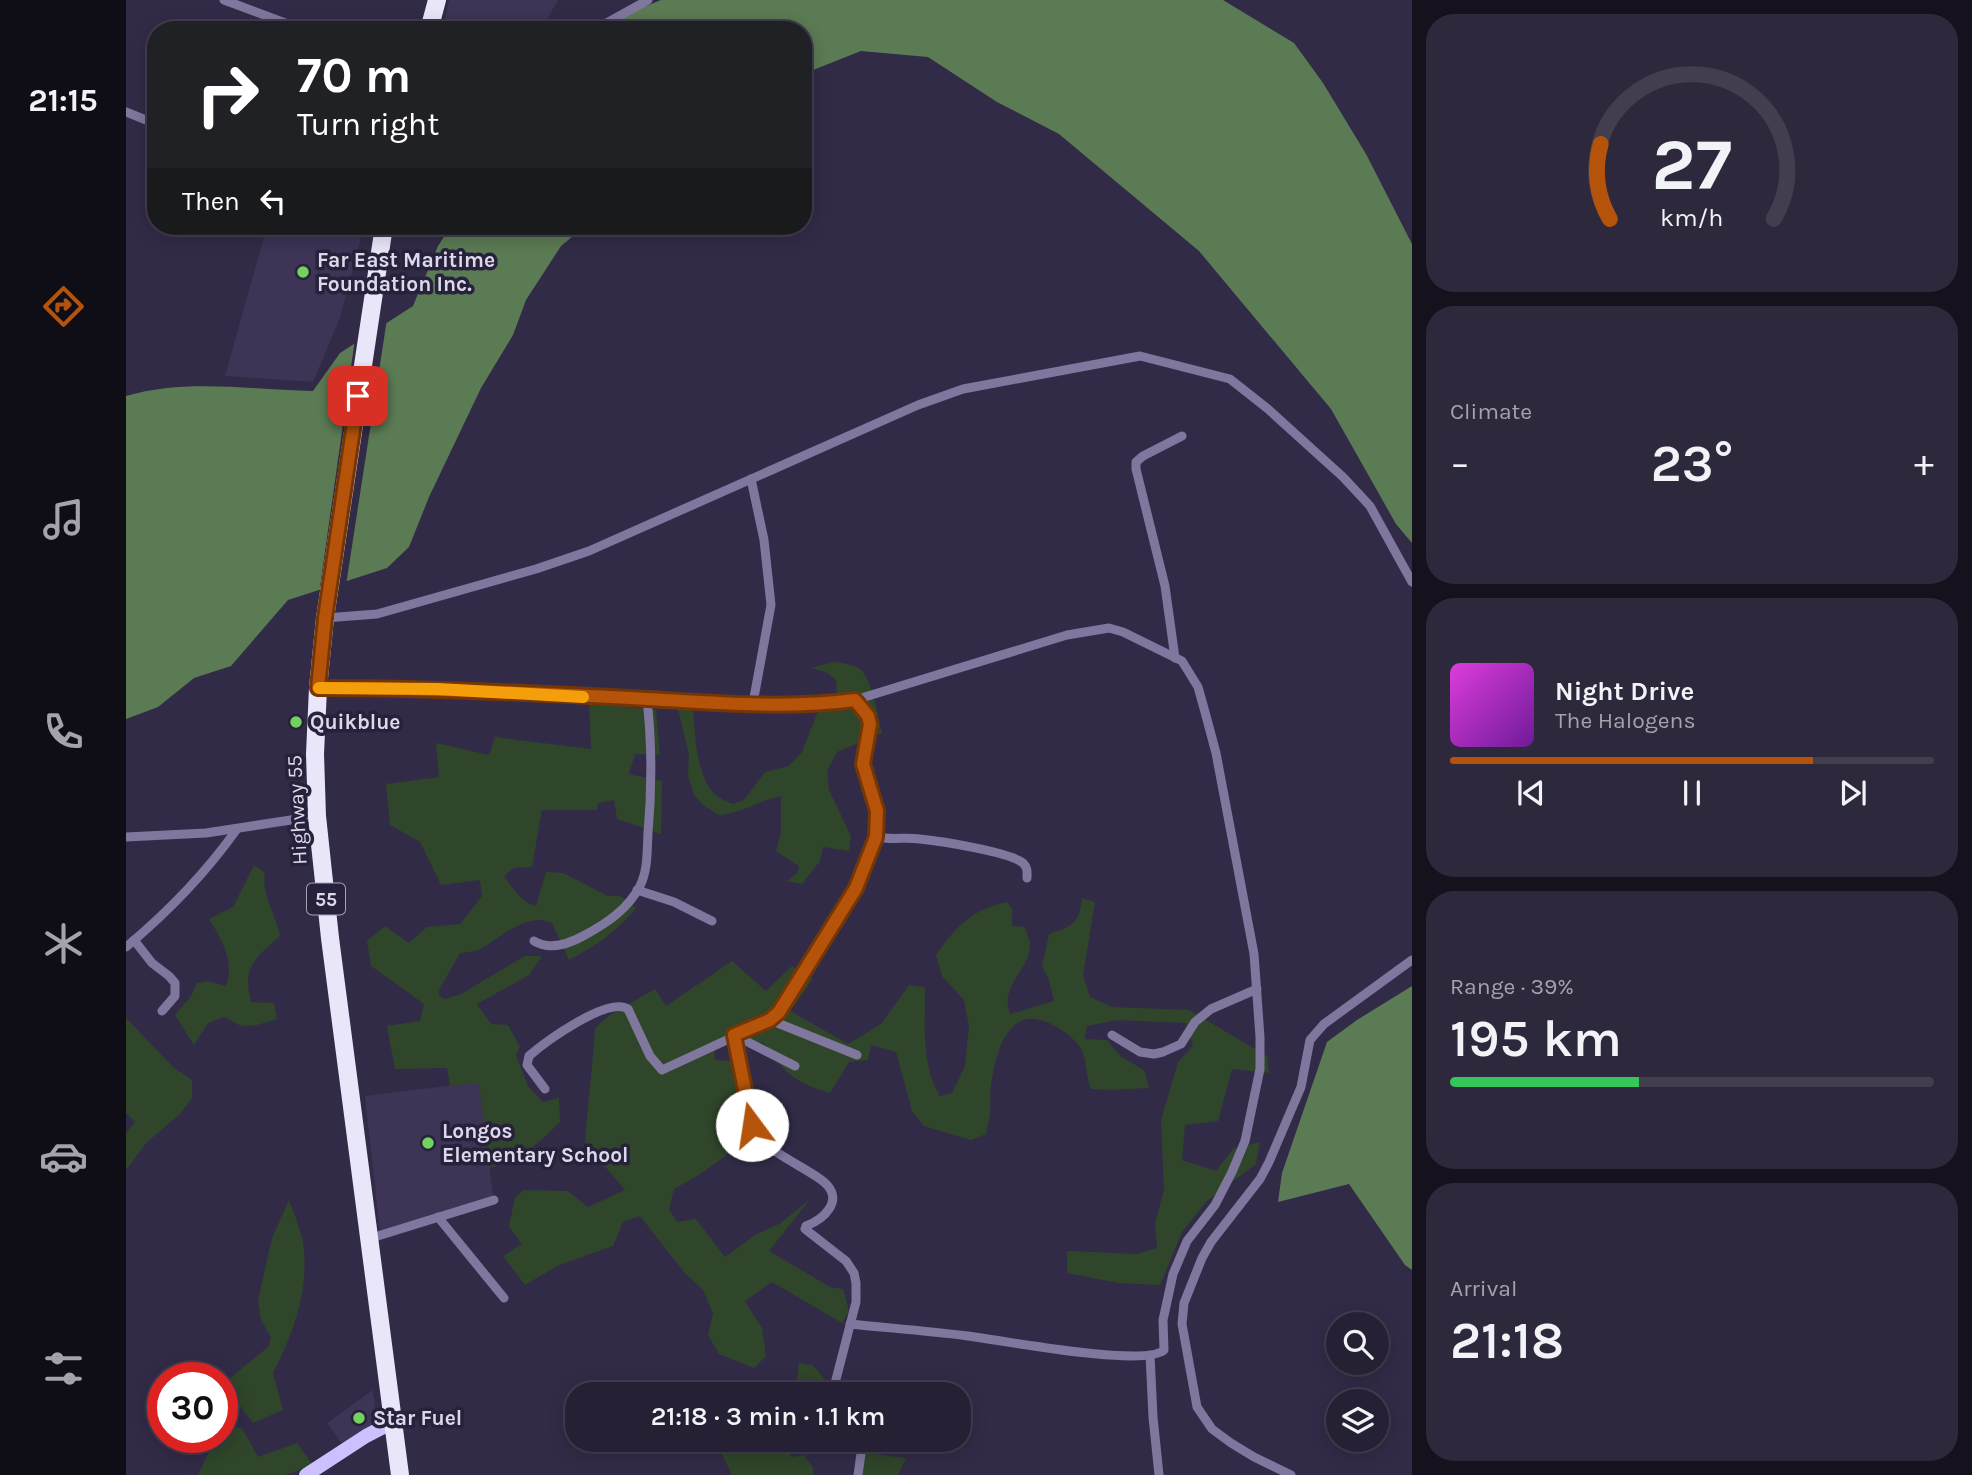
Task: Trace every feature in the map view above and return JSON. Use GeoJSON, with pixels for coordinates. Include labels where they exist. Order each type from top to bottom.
{"type":"FeatureCollection","features":[{"type":"Feature","properties":{"kind":"highway"},"geometry":{"type":"LineString","coordinates":[[432,21],[438,0]]}},
{"type":"Feature","properties":{"kind":"highway","name":"Highway 55"},"geometry":{"type":"LineString","coordinates":[[383,235],[325,618],[315,754],[317,816],[368,1240],[400,1475]]}},
{"type":"Feature","properties":{"kind":"main road"},"geometry":{"type":"LineString","coordinates":[[306,1475],[393,1422]]}},
{"type":"Feature","properties":{"kind":"street"},"geometry":{"type":"LineString","coordinates":[[224,0],[280,21]]}},
{"type":"Feature","properties":{"kind":"street"},"geometry":{"type":"LineString","coordinates":[[610,21],[648,0]]}},
{"type":"Feature","properties":{"kind":"street"},"geometry":{"type":"LineString","coordinates":[[126,112],[147,120]]}},
{"type":"Feature","properties":{"kind":"street"},"geometry":{"type":"LineString","coordinates":[[325,618],[377,614],[536,569],[589,551],[918,405],[962,389],[1140,356],[1230,379],[1268,409],[1343,477],[1370,506],[1412,582]]}},
{"type":"Feature","properties":{"kind":"street"},"geometry":{"type":"LineString","coordinates":[[1175,658],[1165,586],[1136,462],[1182,436]]}},
{"type":"Feature","properties":{"kind":"street"},"geometry":{"type":"LineString","coordinates":[[751,479],[764,540],[771,605],[753,703]]}},
{"type":"Feature","properties":{"kind":"street"},"geometry":{"type":"LineString","coordinates":[[318,688],[422,688],[825,704],[855,700],[1067,635],[1100,628],[1123,632],[1175,658],[1186,667],[1198,687],[1216,752],[1242,886],[1258,989],[1260,1069],[1245,1140],[1232,1172],[1215,1205],[1187,1241],[1173,1274],[1163,1320],[1164,1350],[1150,1356],[1066,1351],[970,1336],[850,1324]]}},
{"type":"Feature","properties":{"kind":"street"},"geometry":{"type":"LineString","coordinates":[[534,941],[551,946],[576,940],[620,912],[637,890],[647,859],[652,783],[647,699]]}},
{"type":"Feature","properties":{"kind":"street"},"geometry":{"type":"LineString","coordinates":[[545,1089],[527,1065],[529,1056],[564,1029],[612,1007],[621,1005],[628,1009],[650,1056],[662,1070],[770,1020],[787,1000],[856,888],[876,837],[877,811],[863,764],[870,724],[868,716],[855,700]]}},
{"type":"Feature","properties":{"kind":"street"},"geometry":{"type":"LineString","coordinates":[[126,836],[206,833],[317,816]]}},
{"type":"Feature","properties":{"kind":"street"},"geometry":{"type":"LineString","coordinates":[[126,947],[195,883],[237,829]]}},
{"type":"Feature","properties":{"kind":"street"},"geometry":{"type":"LineString","coordinates":[[876,837],[920,839],[994,853],[1024,864],[1028,870],[1027,878]]}},
{"type":"Feature","properties":{"kind":"street"},"geometry":{"type":"LineString","coordinates":[[637,890],[674,902],[712,921]]}},
{"type":"Feature","properties":{"kind":"street"},"geometry":{"type":"LineString","coordinates":[[134,940],[152,963],[175,983],[174,996],[162,1011]]}},
{"type":"Feature","properties":{"kind":"street"},"geometry":{"type":"LineString","coordinates":[[1292,1475],[1231,1443],[1212,1429],[1197,1408],[1182,1324],[1184,1303],[1211,1242],[1269,1162],[1301,1087],[1307,1068],[1310,1040],[1324,1024],[1412,960]]}},
{"type":"Feature","properties":{"kind":"street"},"geometry":{"type":"LineString","coordinates":[[1112,1035],[1140,1052],[1163,1052],[1181,1044],[1195,1022],[1211,1009],[1258,989]]}},
{"type":"Feature","properties":{"kind":"street"},"geometry":{"type":"LineString","coordinates":[[770,1020],[858,1055]]}},
{"type":"Feature","properties":{"kind":"street"},"geometry":{"type":"LineString","coordinates":[[734,1035],[795,1066]]}},
{"type":"Feature","properties":{"kind":"street"},"geometry":{"type":"LineString","coordinates":[[734,1035],[747,1108],[757,1135],[824,1182],[830,1193],[831,1209],[824,1217],[805,1227],[846,1261],[854,1273],[856,1302],[835,1382]]}},
{"type":"Feature","properties":{"kind":"street"},"geometry":{"type":"LineString","coordinates":[[368,1240],[494,1200]]}},
{"type":"Feature","properties":{"kind":"street"},"geometry":{"type":"LineString","coordinates":[[438,1217],[504,1298]]}},
{"type":"Feature","properties":{"kind":"street"},"geometry":{"type":"LineString","coordinates":[[1150,1356],[1159,1475]]}},
{"type":"Feature","properties":{"kind":"street"},"geometry":{"type":"LineString","coordinates":[[858,1475],[861,1452]]}},
{"type":"Feature","properties":{"kind":"shaded area"},"geometry":{"type":"Polygon","coordinates":[[[449,0],[558,0],[546,21],[445,21],[449,0]]]}},
{"type":"Feature","properties":{"kind":"shaded area"},"geometry":{"type":"Polygon","coordinates":[[[661,0],[1223,0],[1294,43],[1323,83],[1366,154],[1412,244],[1412,543],[1396,524],[1331,409],[1199,251],[1059,134],[997,102],[928,57],[861,51],[812,70],[812,21],[611,21],[661,0]]]}},
{"type":"Feature","properties":{"kind":"shaded area","name":"Far East Maritime Foundation Inc."},"geometry":{"type":"Polygon","coordinates":[[[264,235],[362,235],[340,318],[313,382],[225,376],[264,235]]]}},
{"type":"Feature","properties":{"kind":"shaded area"},"geometry":{"type":"Polygon","coordinates":[[[445,235],[574,235],[561,246],[526,300],[513,335],[481,388],[429,497],[409,547],[387,568],[288,600],[231,666],[194,678],[158,707],[126,719],[126,396],[172,387],[195,386],[313,391],[340,353],[413,306],[445,235]]]}},
{"type":"Feature","properties":{"kind":"shaded area"},"geometry":{"type":"Polygon","coordinates":[[[833,662],[854,666],[864,674],[871,689],[882,733],[837,752],[827,771],[829,790],[851,836],[849,851],[823,847],[820,861],[802,884],[787,881],[797,873],[799,866],[776,851],[781,833],[781,796],[719,815],[703,805],[694,795],[688,776],[689,755],[678,709],[693,709],[698,756],[705,780],[718,797],[733,804],[744,800],[765,772],[789,766],[802,752],[823,698],[837,700],[836,680],[828,673],[811,668],[833,662]]]}},
{"type":"Feature","properties":{"kind":"shaded area"},"geometry":{"type":"Polygon","coordinates":[[[589,703],[656,710],[660,755],[635,754],[629,774],[662,781],[661,834],[617,819],[614,800],[598,803],[597,810],[542,810],[532,867],[514,868],[504,876],[518,894],[526,902],[536,906],[546,872],[563,873],[608,896],[620,896],[636,908],[605,938],[569,960],[552,923],[533,920],[524,923],[479,949],[460,953],[439,990],[439,996],[445,999],[461,994],[525,956],[542,956],[529,975],[477,1004],[491,1024],[508,1025],[520,1047],[516,1055],[528,1086],[543,1102],[559,1098],[560,1122],[519,1156],[489,1168],[479,1083],[450,1086],[447,1068],[395,1069],[387,1026],[420,1021],[424,1004],[371,966],[367,941],[385,926],[409,943],[427,927],[460,924],[482,896],[480,880],[441,885],[420,842],[390,825],[386,784],[439,777],[436,743],[489,755],[495,737],[591,749],[589,703]]]}},
{"type":"Feature","properties":{"kind":"shaded area"},"geometry":{"type":"Polygon","coordinates":[[[254,865],[265,873],[265,889],[280,936],[257,957],[248,979],[249,989],[251,1002],[274,1003],[277,1019],[241,1026],[224,1017],[208,1023],[194,1045],[175,1015],[191,996],[197,983],[208,981],[226,986],[228,960],[209,919],[233,907],[254,865]]]}},
{"type":"Feature","properties":{"kind":"shaded area"},"geometry":{"type":"Polygon","coordinates":[[[1082,898],[1095,902],[1083,975],[1090,997],[1112,1007],[1189,1010],[1267,1056],[1269,1073],[1232,1069],[1218,1121],[1185,1125],[1182,1160],[1216,1171],[1233,1149],[1260,1142],[1256,1164],[1207,1201],[1182,1232],[1160,1285],[1119,1283],[1067,1273],[1067,1251],[1137,1254],[1157,1248],[1155,1224],[1164,1189],[1161,1120],[1178,1062],[1193,1046],[1186,1023],[1117,1020],[1087,1026],[1085,1039],[1107,1040],[1120,1056],[1144,1070],[1149,1088],[1110,1090],[1091,1089],[1083,1052],[1067,1034],[1040,1020],[1028,1019],[1018,1023],[1004,1040],[995,1064],[986,1134],[971,1140],[924,1126],[912,1111],[896,1052],[871,1045],[868,1060],[849,1062],[830,1093],[791,1076],[764,1043],[731,1040],[714,1049],[715,1060],[748,1062],[752,1109],[762,1129],[699,1175],[674,1189],[669,1209],[677,1222],[696,1219],[725,1257],[755,1235],[781,1223],[810,1199],[769,1251],[830,1287],[843,1289],[849,1311],[842,1323],[772,1282],[745,1301],[762,1328],[766,1356],[754,1368],[719,1354],[708,1335],[713,1313],[703,1290],[684,1272],[640,1216],[623,1222],[613,1246],[559,1265],[525,1285],[503,1256],[522,1244],[509,1227],[515,1197],[524,1190],[568,1191],[588,1207],[625,1190],[585,1143],[595,1028],[610,1015],[655,989],[666,1006],[732,961],[766,991],[792,966],[813,979],[790,1011],[848,1044],[881,1024],[909,985],[925,987],[927,1057],[940,1096],[952,1093],[965,1066],[969,1026],[964,1000],[942,976],[936,955],[943,945],[975,914],[1007,902],[1012,909],[1012,926],[1025,927],[1030,943],[1026,961],[1009,994],[1010,1014],[1054,1001],[1042,966],[1049,934],[1064,929],[1077,919],[1082,898]]]}},
{"type":"Feature","properties":{"kind":"shaded area"},"geometry":{"type":"Polygon","coordinates":[[[1412,986],[1412,1270],[1405,1265],[1349,1184],[1278,1202],[1282,1173],[1327,1042],[1412,986]]]}},
{"type":"Feature","properties":{"kind":"shaded area"},"geometry":{"type":"Polygon","coordinates":[[[126,1018],[174,1068],[192,1080],[192,1098],[180,1114],[146,1143],[126,1170],[126,1133],[135,1122],[126,1113],[126,1018]]]}},
{"type":"Feature","properties":{"kind":"shaded area","name":"Longos Elementary School"},"geometry":{"type":"Polygon","coordinates":[[[479,1082],[493,1197],[380,1232],[365,1096],[479,1082]]]}},
{"type":"Feature","properties":{"kind":"shaded area"},"geometry":{"type":"Polygon","coordinates":[[[289,1200],[303,1242],[305,1259],[302,1293],[294,1326],[273,1373],[283,1410],[253,1423],[238,1404],[238,1372],[268,1347],[271,1338],[261,1320],[258,1300],[272,1238],[289,1200]]]}},
{"type":"Feature","properties":{"kind":"shaded area"},"geometry":{"type":"Polygon","coordinates":[[[799,1363],[812,1365],[827,1382],[797,1382],[799,1363]]]}},
{"type":"Feature","properties":{"kind":"shaded area"},"geometry":{"type":"Polygon","coordinates":[[[373,1390],[377,1422],[343,1445],[327,1423],[373,1390]]]}},
{"type":"Feature","properties":{"kind":"shaded area"},"geometry":{"type":"Polygon","coordinates":[[[238,1428],[242,1428],[258,1457],[297,1443],[313,1465],[285,1475],[198,1475],[208,1453],[238,1453],[238,1428]]]}},
{"type":"Feature","properties":{"kind":"shaded area"},"geometry":{"type":"Polygon","coordinates":[[[721,1452],[789,1452],[791,1457],[804,1455],[813,1468],[813,1475],[732,1475],[721,1452]]]}},
{"type":"Feature","properties":{"kind":"shaded area"},"geometry":{"type":"Polygon","coordinates":[[[858,1452],[906,1458],[898,1475],[861,1475],[858,1452]]]}},
{"type":"Feature","properties":{"kind":"pier"},"geometry":{"type":"Polygon","coordinates":[[[387,319],[346,585],[334,589],[320,587],[355,339],[387,319]]]}},
{"type":"Feature","properties":{"kind":"slow traffic"},"geometry":{"type":"LineString","coordinates":[[319,688],[438,689],[583,697]]}},
{"type":"Feature","properties":{"kind":"place","name":"Far East Maritime Foundation Inc."},"geometry":{"type":"Point","coordinates":[303,272]}},
{"type":"Feature","properties":{"kind":"place","name":"Quikblue"},"geometry":{"type":"Point","coordinates":[296,722]}},
{"type":"Feature","properties":{"kind":"place","name":"Longos Elementary School"},"geometry":{"type":"Point","coordinates":[428,1143]}},
{"type":"Feature","properties":{"kind":"place","name":"Star Fuel"},"geometry":{"type":"Point","coordinates":[359,1418]}},
{"type":"Feature","properties":{"kind":"route"},"geometry":{"type":"LineString","coordinates":[[358,396],[325,618],[318,688],[438,689],[808,705],[855,700],[868,716],[870,724],[863,764],[878,823],[876,837],[856,888],[779,1012],[770,1020],[734,1035],[752,1125]]}}]}
